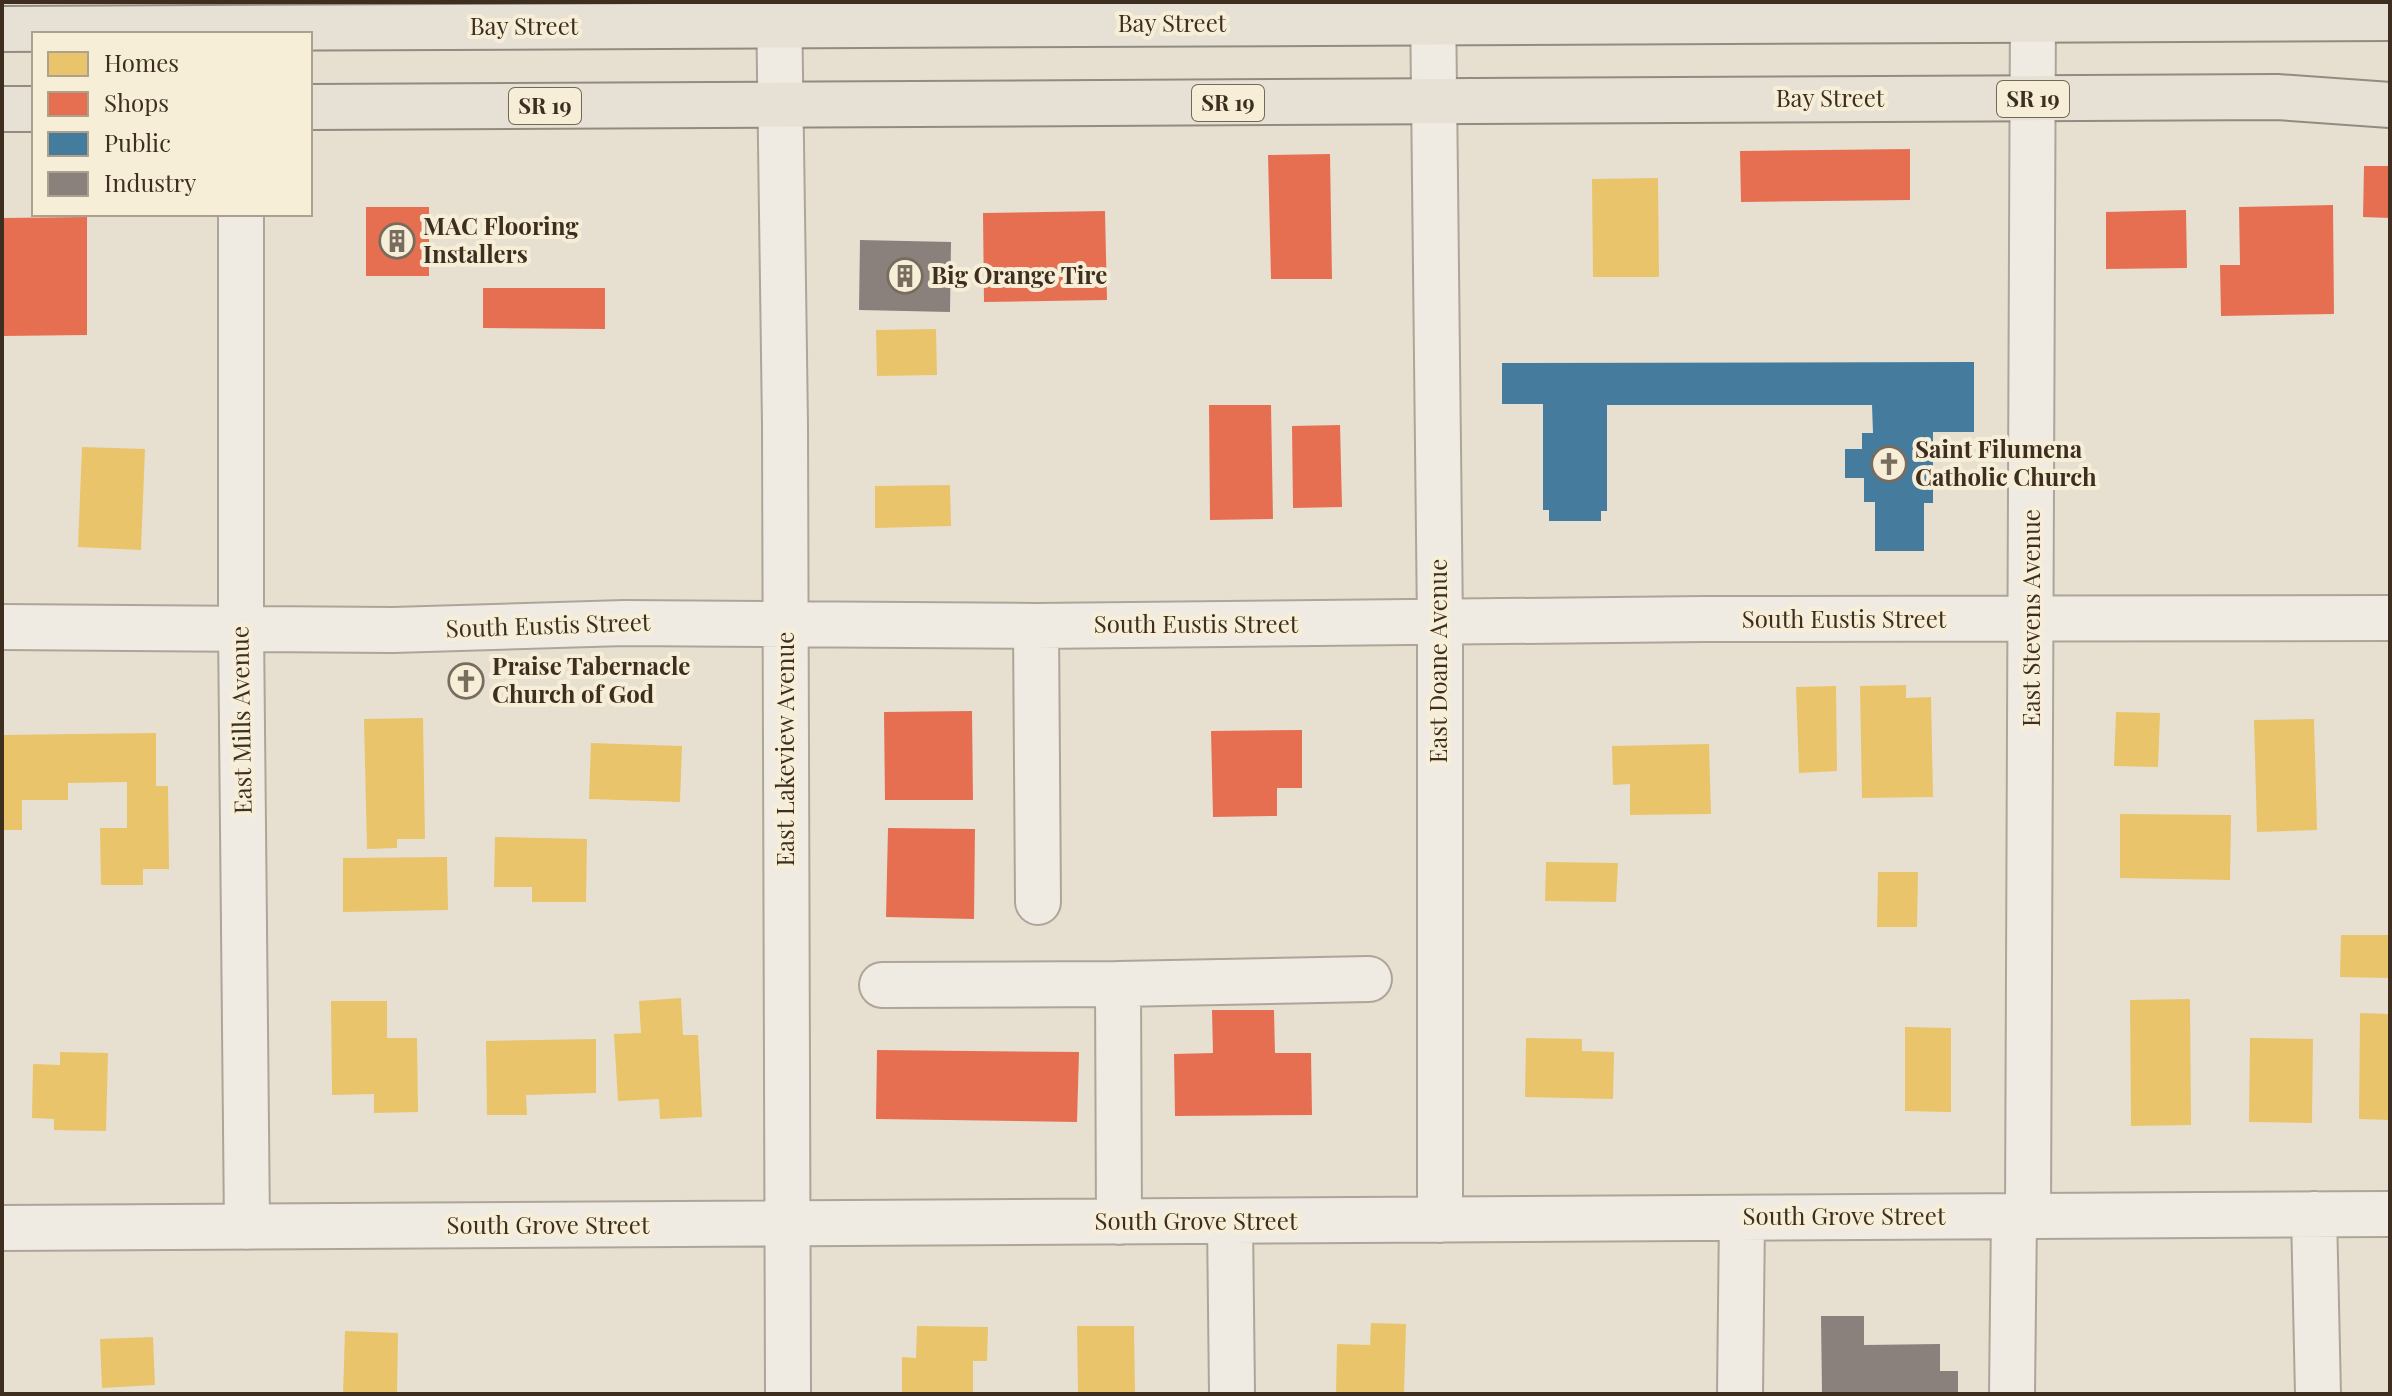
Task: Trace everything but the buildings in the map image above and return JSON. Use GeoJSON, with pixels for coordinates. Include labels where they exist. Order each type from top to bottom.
{"type":"FeatureCollection","features":[{"type":"Feature","properties":{"kind":"main road","name":"Bay Street"},"geometry":{"type":"LineString","coordinates":[[2,29],[528,14],[2033,11],[2390,18]]}},
{"type":"Feature","properties":{"kind":"main road","name":"Bay Street"},"geometry":{"type":"LineString","coordinates":[[312,107],[2277,97],[2390,105]]}},
{"type":"Feature","properties":{"kind":"main road"},"geometry":{"type":"LineString","coordinates":[[2,109],[32,109]]}},
{"type":"Feature","properties":{"kind":"street","name":"East Stevens Avenue"},"geometry":{"type":"LineString","coordinates":[[2012,1394],[2021,1216],[2032,620],[2033,11]]}},
{"type":"Feature","properties":{"kind":"street","name":"East Doane Avenue"},"geometry":{"type":"LineString","coordinates":[[1434,12],[1440,624],[1440,1220]]}},
{"type":"Feature","properties":{"kind":"street","name":"East Lakeview Avenue"},"geometry":{"type":"LineString","coordinates":[[779,14],[786,623],[788,1394]]}},
{"type":"Feature","properties":{"kind":"street","name":"East Mills Avenue"},"geometry":{"type":"LineString","coordinates":[[241,216],[241,628],[247,1227]]}},
{"type":"Feature","properties":{"kind":"street","name":"South Eustis Street"},"geometry":{"type":"LineString","coordinates":[[2,627],[393,630],[624,623],[1036,626],[1704,619],[2390,618]]}},
{"type":"Feature","properties":{"kind":"street"},"geometry":{"type":"LineString","coordinates":[[1036,626],[1038,902]]}},
{"type":"Feature","properties":{"kind":"street"},"geometry":{"type":"LineString","coordinates":[[882,985],[1369,979]]}},
{"type":"Feature","properties":{"kind":"street"},"geometry":{"type":"LineString","coordinates":[[1118,984],[1119,1222]]}},
{"type":"Feature","properties":{"kind":"street"},"geometry":{"type":"LineString","coordinates":[[2314,1214],[2318,1394]]}},
{"type":"Feature","properties":{"kind":"street","name":"South Grove Street"},"geometry":{"type":"LineString","coordinates":[[2,1228],[2390,1214]]}},
{"type":"Feature","properties":{"kind":"street"},"geometry":{"type":"LineString","coordinates":[[1740,1394],[1742,1218]]}},
{"type":"Feature","properties":{"kind":"street"},"geometry":{"type":"LineString","coordinates":[[1230,1222],[1232,1394]]}},
{"type":"Feature","properties":{"kind":"place","name":"MAC Flooring Installers"},"geometry":{"type":"Point","coordinates":[397,241]}},
{"type":"Feature","properties":{"kind":"place","name":"Big Orange Tire"},"geometry":{"type":"Point","coordinates":[905,276]}},
{"type":"Feature","properties":{"kind":"place","name":"Saint Filumena Catholic Church"},"geometry":{"type":"Point","coordinates":[1889,464]}},
{"type":"Feature","properties":{"kind":"place","name":"Praise Tabernacle Church of God"},"geometry":{"type":"Point","coordinates":[466,681]}}]}
